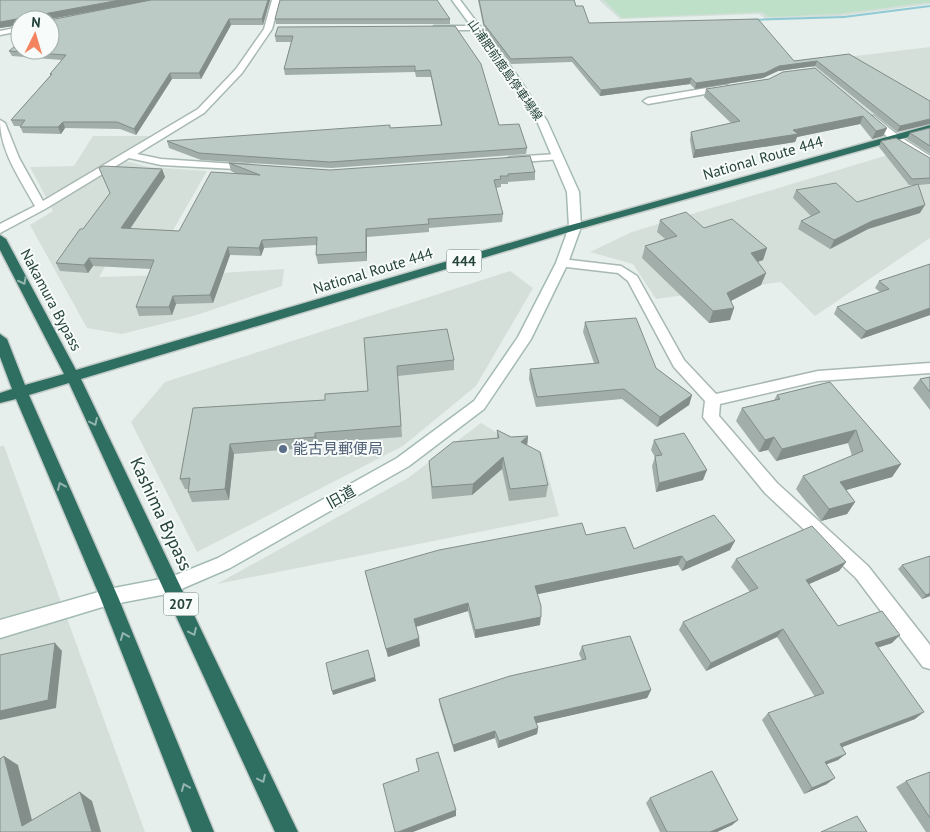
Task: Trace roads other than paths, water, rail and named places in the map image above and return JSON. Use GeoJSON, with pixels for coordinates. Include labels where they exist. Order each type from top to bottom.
{"type":"FeatureCollection","features":[{"type":"Feature","properties":{"kind":"highway","name":"National Route 444"},"geometry":{"type":"LineString","coordinates":[[0,398],[73,378],[575,228],[930,128]]}},
{"type":"Feature","properties":{"kind":"highway","name":"Nakamura Bypass"},"geometry":{"type":"LineString","coordinates":[[0,238],[73,378]]}},
{"type":"Feature","properties":{"kind":"highway"},"geometry":{"type":"LineString","coordinates":[[0,339],[21,393],[109,598],[203,832]]}},
{"type":"Feature","properties":{"kind":"highway","name":"Kashima Bypass"},"geometry":{"type":"LineString","coordinates":[[73,378],[287,832]]}},
{"type":"Feature","properties":{"kind":"street"},"geometry":{"type":"LineString","coordinates":[[0,229],[41,207],[201,110],[239,71],[273,29],[276,0]]}},
{"type":"Feature","properties":{"kind":"street","name":"山浦肥前鹿島停車場線"},"geometry":{"type":"LineString","coordinates":[[456,0],[514,79],[542,121],[573,192],[575,228]]}},
{"type":"Feature","properties":{"kind":"street"},"geometry":{"type":"LineString","coordinates":[[426,28],[475,28]]}},
{"type":"Feature","properties":{"kind":"street"},"geometry":{"type":"LineString","coordinates":[[648,101],[736,87]]}},
{"type":"Feature","properties":{"kind":"street"},"geometry":{"type":"LineString","coordinates":[[866,114],[896,138],[930,161]]}},
{"type":"Feature","properties":{"kind":"street"},"geometry":{"type":"LineString","coordinates":[[0,123],[14,158],[41,207]]}},
{"type":"Feature","properties":{"kind":"street"},"geometry":{"type":"LineString","coordinates":[[128,155],[161,162],[265,169]]}},
{"type":"Feature","properties":{"kind":"street"},"geometry":{"type":"LineString","coordinates":[[498,161],[557,157]]}},
{"type":"Feature","properties":{"kind":"street","name":"旧道"},"geometry":{"type":"LineString","coordinates":[[0,630],[109,598],[172,585],[224,563],[404,462],[479,405],[524,339],[562,263],[575,228]]}},
{"type":"Feature","properties":{"kind":"street"},"geometry":{"type":"LineString","coordinates":[[562,263],[621,270],[633,279],[679,363],[713,400],[711,418],[771,488],[862,572],[930,660]]}},
{"type":"Feature","properties":{"kind":"street"},"geometry":{"type":"LineString","coordinates":[[713,400],[818,376],[930,368]]}},
{"type":"Feature","properties":{"kind":"waterway"},"geometry":{"type":"LineString","coordinates":[[749,20],[844,17],[930,6]]}},
{"type":"Feature","properties":{"kind":"place","name":"能古見郵便局"},"geometry":{"type":"Point","coordinates":[283,449]}}]}
